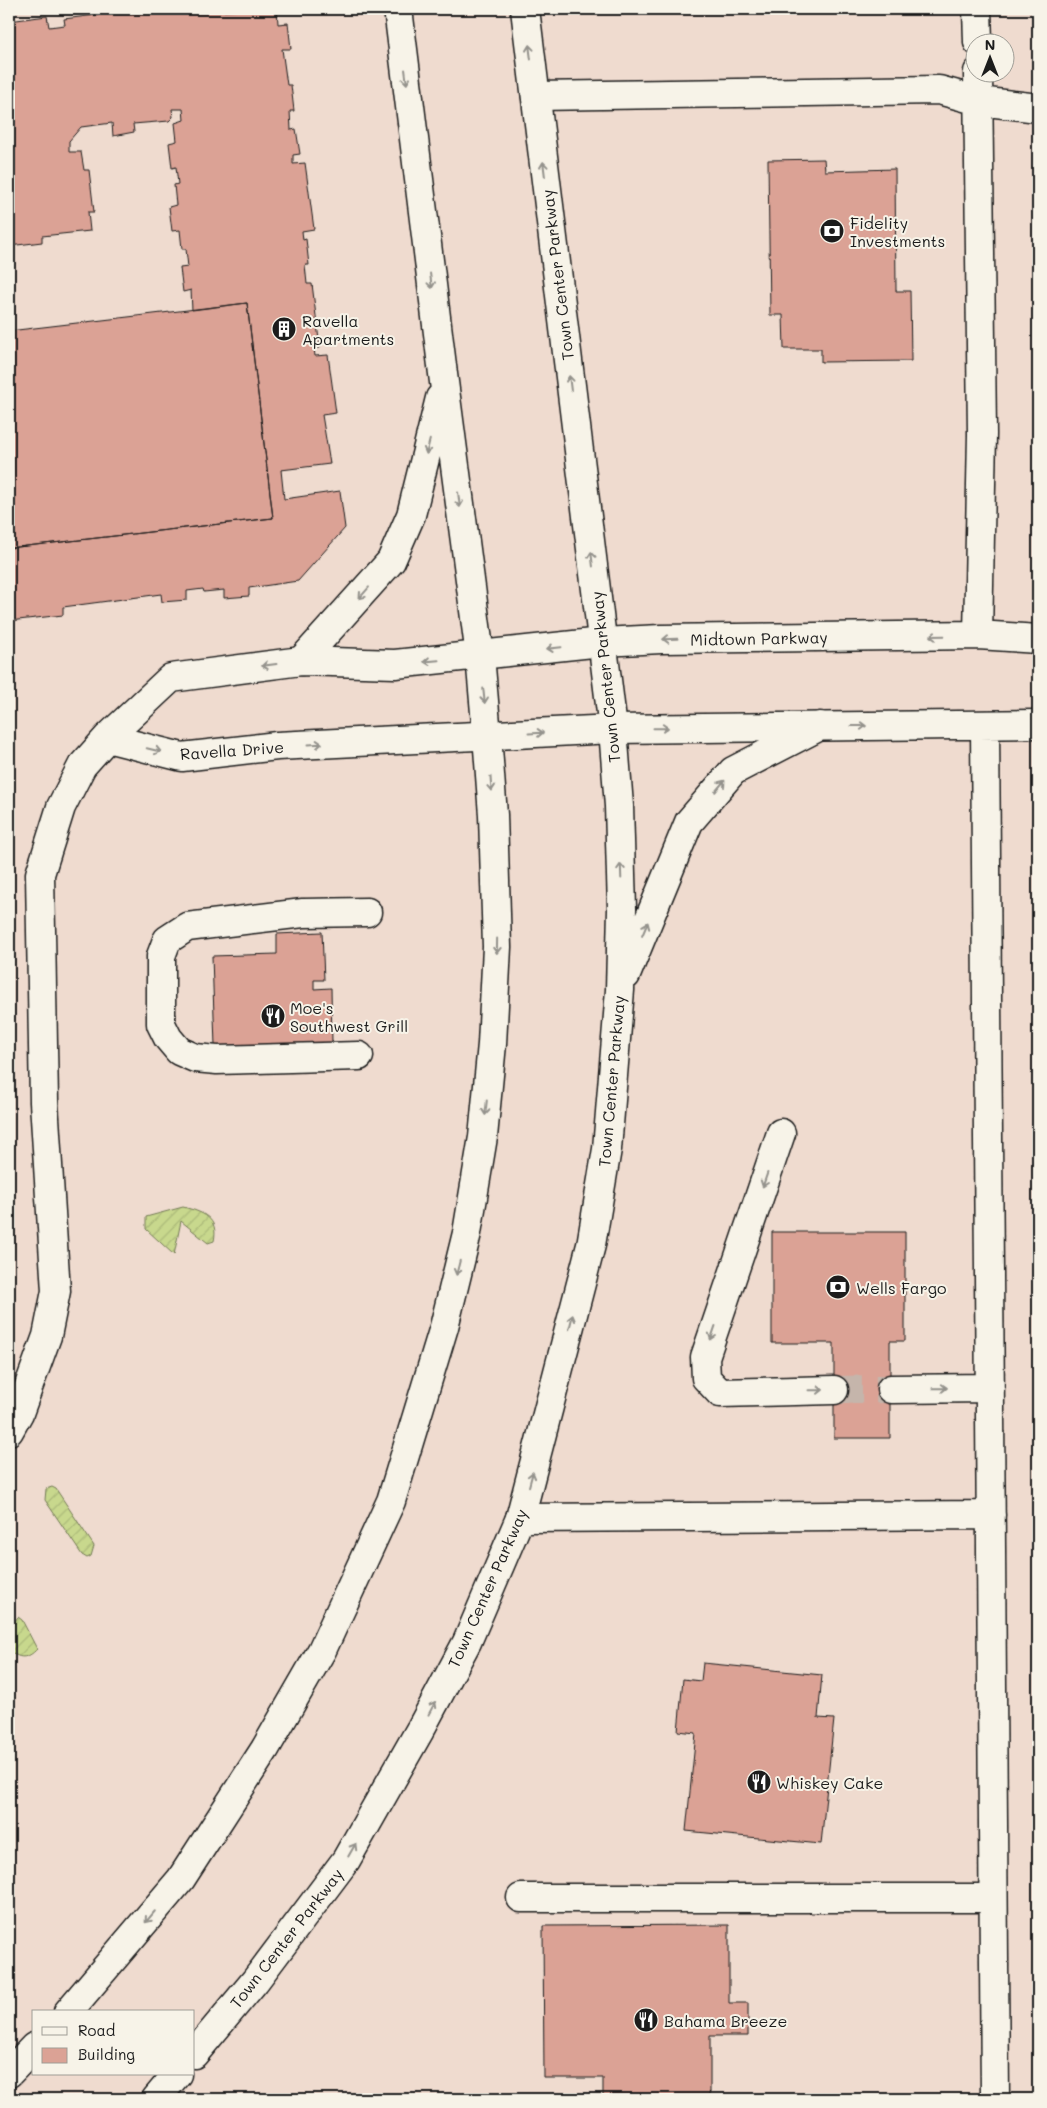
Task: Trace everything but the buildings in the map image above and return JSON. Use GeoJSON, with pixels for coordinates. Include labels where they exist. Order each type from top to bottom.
{"type":"FeatureCollection","features":[{"type":"Feature","properties":{"kind":"main road"},"geometry":{"type":"LineString","coordinates":[[70,2010],[181,1879],[205,1845],[322,1650],[391,1501],[446,1318],[467,1233],[482,1137],[492,1044],[497,947],[488,735],[480,656],[398,9]]}},
{"type":"Feature","properties":{"kind":"main road","name":"Town Center Parkway"},"geometry":{"type":"LineString","coordinates":[[195,2053],[255,1981],[346,1860],[420,1730],[467,1642],[520,1518],[591,1245],[607,1149],[620,990],[622,900],[619,806],[613,729],[525,9]]}},
{"type":"Feature","properties":{"kind":"main road"},"geometry":{"type":"LineString","coordinates":[[976,9],[977,32]]}},
{"type":"Feature","properties":{"kind":"main road"},"geometry":{"type":"LineString","coordinates":[[978,82],[982,434],[978,635]]}},
{"type":"Feature","properties":{"kind":"main road"},"geometry":{"type":"LineString","coordinates":[[536,96],[939,90],[979,101],[1038,108]]}},
{"type":"Feature","properties":{"kind":"main road"},"geometry":{"type":"LineString","coordinates":[[301,661],[347,613],[391,561],[411,515],[444,382]]}},
{"type":"Feature","properties":{"kind":"main road","name":"Midtown Parkway"},"geometry":{"type":"LineString","coordinates":[[480,656],[602,642],[680,638],[978,635],[1038,639]]}},
{"type":"Feature","properties":{"kind":"main road"},"geometry":{"type":"LineString","coordinates":[[9,1431],[19,1414],[47,1336],[56,1292],[44,1102],[40,874],[61,807],[82,766],[107,738],[171,678],[301,661],[395,664],[480,656]]}},
{"type":"Feature","properties":{"kind":"main road"},"geometry":{"type":"LineString","coordinates":[[488,735],[613,729],[1038,724]]}},
{"type":"Feature","properties":{"kind":"main road"},"geometry":{"type":"LineString","coordinates":[[985,725],[995,2099]]}},
{"type":"Feature","properties":{"kind":"main road"},"geometry":{"type":"LineString","coordinates":[[620,990],[689,822],[733,771],[820,726]]}},
{"type":"Feature","properties":{"kind":"main road","name":"Ravella Drive"},"geometry":{"type":"LineString","coordinates":[[107,738],[182,757],[277,746],[488,735]]}},
{"type":"Feature","properties":{"kind":"main road"},"geometry":{"type":"LineString","coordinates":[[359,1056],[217,1060],[195,1058],[179,1051],[168,1038],[162,1024],[161,956],[168,940],[187,927],[303,913],[367,912]]}},
{"type":"Feature","properties":{"kind":"main road"},"geometry":{"type":"LineString","coordinates":[[781,1133],[705,1357],[706,1378],[720,1393],[834,1390]]}},
{"type":"Feature","properties":{"kind":"main road"},"geometry":{"type":"LineString","coordinates":[[891,1389],[990,1388]]}},
{"type":"Feature","properties":{"kind":"main road"},"geometry":{"type":"LineString","coordinates":[[520,1518],[991,1515]]}},
{"type":"Feature","properties":{"kind":"main road"},"geometry":{"type":"LineString","coordinates":[[521,1898],[994,1898]]}},
{"type":"Feature","properties":{"kind":"main road"},"geometry":{"type":"LineString","coordinates":[[9,2072],[32,2049]]}},
{"type":"Feature","properties":{"kind":"main road"},"geometry":{"type":"LineString","coordinates":[[156,2099],[175,2076]]}},
{"type":"Feature","properties":{"kind":"green space"},"geometry":{"type":"Polygon","coordinates":[[[183,1207],[197,1211],[212,1221],[215,1233],[214,1241],[208,1243],[181,1221],[174,1255],[146,1229],[146,1217],[183,1207]]]}},
{"type":"Feature","properties":{"kind":"green space"},"geometry":{"type":"Polygon","coordinates":[[[52,1487],[56,1489],[94,1546],[91,1556],[87,1558],[82,1555],[45,1500],[46,1489],[52,1487]]]}},
{"type":"Feature","properties":{"kind":"green space"},"geometry":{"type":"Polygon","coordinates":[[[18,1617],[22,1620],[37,1649],[30,1655],[23,1657],[12,1653],[9,1649],[9,1628],[18,1617]]]}},
{"type":"Feature","properties":{"kind":"tunnel"},"geometry":{"type":"LineString","coordinates":[[834,1390],[891,1389]]}},
{"type":"Feature","properties":{"kind":"place","name":"Fidelity Investments"},"geometry":{"type":"Point","coordinates":[832,231]}},
{"type":"Feature","properties":{"kind":"place","name":"Ravella Apartments"},"geometry":{"type":"Point","coordinates":[284,329]}},
{"type":"Feature","properties":{"kind":"place","name":"Moe's Southwest Grill"},"geometry":{"type":"Point","coordinates":[273,1016]}},
{"type":"Feature","properties":{"kind":"place","name":"Wells Fargo"},"geometry":{"type":"Point","coordinates":[838,1287]}},
{"type":"Feature","properties":{"kind":"place","name":"Whiskey Cake"},"geometry":{"type":"Point","coordinates":[759,1782]}},
{"type":"Feature","properties":{"kind":"place","name":"Bahama Breeze"},"geometry":{"type":"Point","coordinates":[646,2020]}}]}
